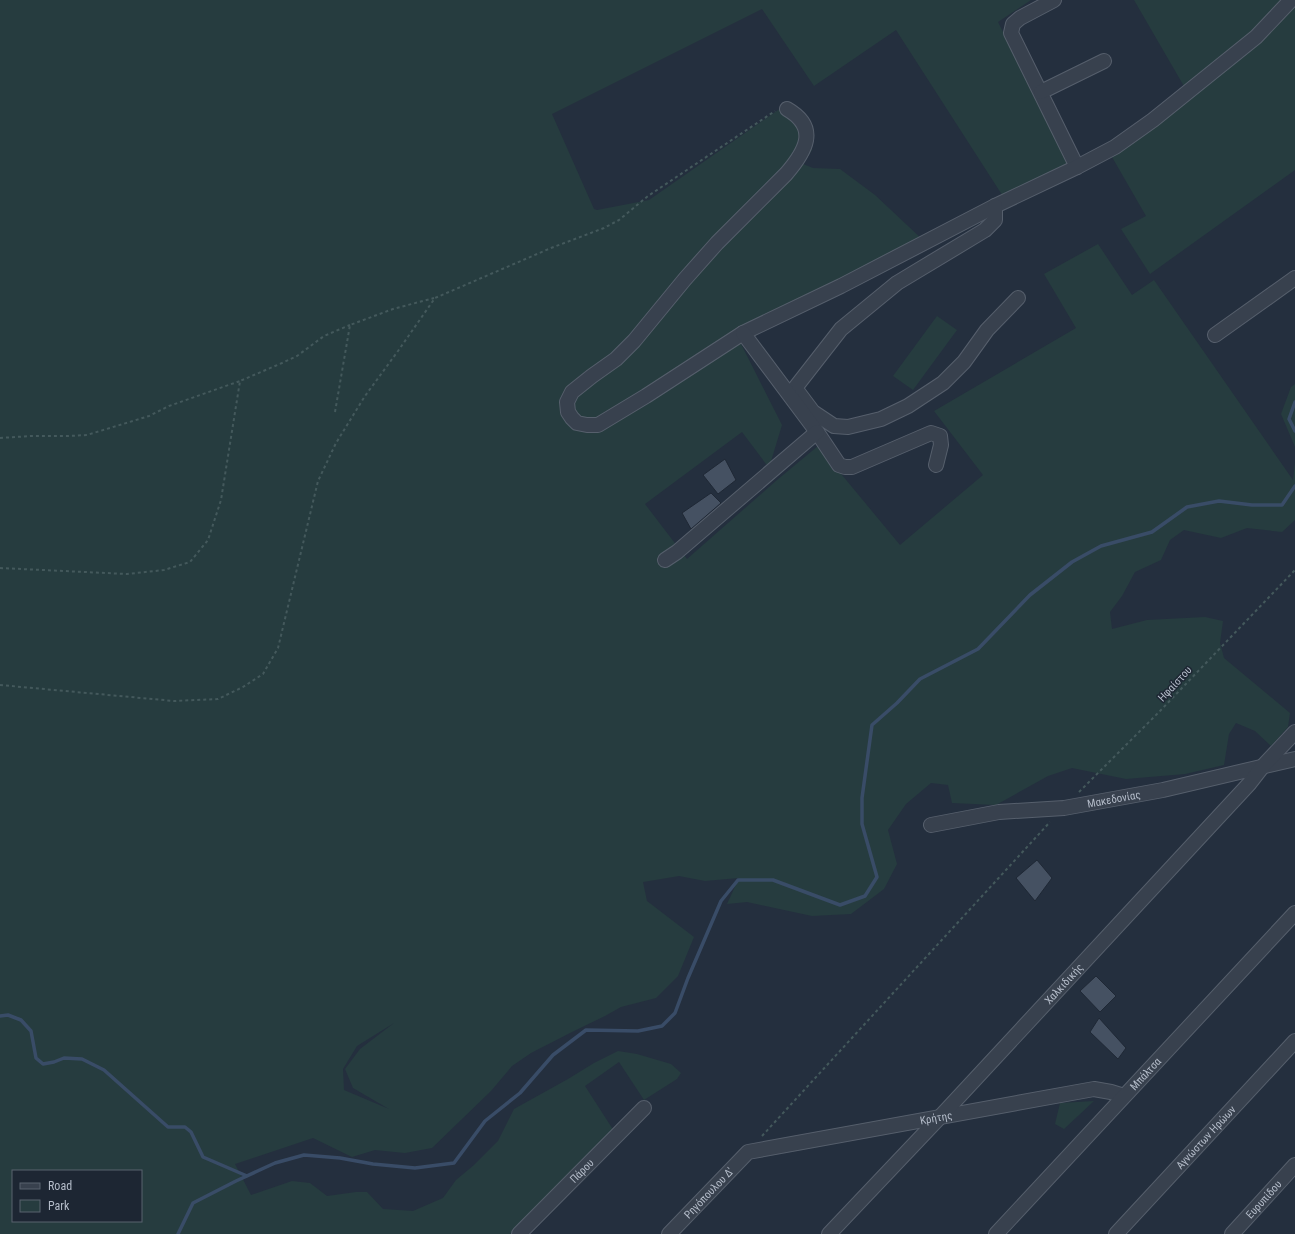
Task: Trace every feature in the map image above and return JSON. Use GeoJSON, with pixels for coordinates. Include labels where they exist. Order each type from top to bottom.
{"type":"FeatureCollection","features":[{"type":"Feature","properties":{"kind":"street"},"geometry":{"type":"LineString","coordinates":[[1054,0],[1020,18],[1013,24],[1011,33],[1077,167]]}},
{"type":"Feature","properties":{"kind":"street"},"geometry":{"type":"LineString","coordinates":[[787,109],[798,117],[806,129],[807,139],[804,149],[796,162],[786,174],[717,243],[634,341],[616,359],[572,392],[567,402],[568,412],[577,423],[587,425],[598,424],[646,396],[743,333],[841,286],[1114,147],[1153,120],[1256,37],[1291,0]]}},
{"type":"Feature","properties":{"kind":"street"},"geometry":{"type":"LineString","coordinates":[[1041,92],[1104,61]]}},
{"type":"Feature","properties":{"kind":"street"},"geometry":{"type":"LineString","coordinates":[[795,388],[841,329],[897,283],[985,230],[995,220],[996,206]]}},
{"type":"Feature","properties":{"kind":"street"},"geometry":{"type":"LineString","coordinates":[[1215,335],[1295,278]]}},
{"type":"Feature","properties":{"kind":"street"},"geometry":{"type":"LineString","coordinates":[[776,363],[813,412],[834,426],[848,427],[881,419],[908,406],[943,383],[964,362],[987,330],[1018,298]]}},
{"type":"Feature","properties":{"kind":"street"},"geometry":{"type":"LineString","coordinates":[[743,333],[817,432],[839,465],[852,467],[932,433],[940,436],[941,445],[936,465]]}},
{"type":"Feature","properties":{"kind":"street"},"geometry":{"type":"LineString","coordinates":[[665,560],[677,552],[817,432]]}},
{"type":"Feature","properties":{"kind":"street","name":"Χαλκιδικής"},"geometry":{"type":"LineString","coordinates":[[829,1234],[940,1117],[1249,784],[1263,766],[1295,732]]}},
{"type":"Feature","properties":{"kind":"street","name":"Μακεδονίας"},"geometry":{"type":"LineString","coordinates":[[931,825],[999,812],[1064,808],[1163,790],[1295,759]]}},
{"type":"Feature","properties":{"kind":"street","name":"Μπάλτσα"},"geometry":{"type":"LineString","coordinates":[[996,1234],[1295,913]]}},
{"type":"Feature","properties":{"kind":"street","name":"Αγνώστων Ηρώων"},"geometry":{"type":"LineString","coordinates":[[1116,1234],[1295,1041]]}},
{"type":"Feature","properties":{"kind":"street","name":"Κρήτης"},"geometry":{"type":"LineString","coordinates":[[748,1152],[1094,1089],[1124,1096]]}},
{"type":"Feature","properties":{"kind":"street","name":"Πάρου"},"geometry":{"type":"LineString","coordinates":[[519,1234],[644,1108]]}},
{"type":"Feature","properties":{"kind":"street","name":"Ρηγόπουλου Δ'"},"geometry":{"type":"LineString","coordinates":[[669,1234],[748,1152]]}},
{"type":"Feature","properties":{"kind":"street","name":"Ευρυπίδου"},"geometry":{"type":"LineString","coordinates":[[1232,1234],[1295,1165]]}},
{"type":"Feature","properties":{"kind":"path"},"geometry":{"type":"LineString","coordinates":[[0,438],[87,435],[149,416],[169,406],[282,363],[297,356],[324,336],[350,324],[392,309],[435,298],[551,248],[604,228],[619,220],[648,196],[776,110],[787,109]]}},
{"type":"Feature","properties":{"kind":"path"},"geometry":{"type":"LineString","coordinates":[[0,685],[174,700],[218,699],[243,687],[263,674],[278,648],[318,482],[336,443],[365,396],[435,298]]}},
{"type":"Feature","properties":{"kind":"path"},"geometry":{"type":"LineString","coordinates":[[335,412],[350,324]]}},
{"type":"Feature","properties":{"kind":"path"},"geometry":{"type":"LineString","coordinates":[[0,568],[126,574],[164,570],[190,562],[208,540],[221,500],[240,380]]}},
{"type":"Feature","properties":{"kind":"path","name":"Ηφαίστου"},"geometry":{"type":"LineString","coordinates":[[748,1152],[1064,808],[1160,711],[1295,570]]}},
{"type":"Feature","properties":{"kind":"green space"},"geometry":{"type":"Polygon","coordinates":[[[0,0],[1031,0],[998,22],[1072,169],[1006,201],[896,30],[814,86],[762,9],[552,114],[594,209],[597,210],[649,200],[788,103],[812,133],[812,150],[803,164],[813,168],[840,169],[875,195],[924,241],[735,332],[782,425],[769,468],[742,432],[645,504],[687,559],[818,446],[900,545],[983,475],[934,411],[1076,328],[1044,274],[1098,244],[1132,295],[1154,280],[1293,480],[1295,462],[1295,520],[1282,532],[1247,528],[1221,538],[1184,530],[1170,540],[1161,560],[1135,572],[1122,596],[1110,612],[1112,629],[1147,620],[1205,617],[1223,621],[1220,643],[1224,658],[1290,713],[1288,727],[1271,746],[1255,731],[1236,723],[1229,734],[1224,765],[1185,774],[1126,779],[1072,768],[1048,776],[996,805],[952,803],[948,785],[931,783],[906,804],[888,830],[897,864],[884,889],[851,914],[812,916],[747,902],[727,904],[739,878],[705,881],[679,876],[643,882],[647,901],[694,937],[678,976],[656,998],[621,1007],[531,1053],[512,1066],[491,1091],[432,1148],[405,1153],[375,1150],[352,1157],[313,1138],[235,1164],[251,1195],[292,1181],[310,1183],[327,1196],[367,1192],[383,1209],[413,1211],[443,1198],[456,1180],[474,1165],[498,1141],[514,1109],[594,1063],[618,1051],[637,1054],[671,1064],[681,1073],[677,1079],[644,1100],[619,1062],[585,1086],[614,1131],[510,1234],[0,1234],[0,0]],[[394,1023],[357,1046],[343,1069],[344,1090],[389,1109],[353,1088],[345,1069],[360,1049],[394,1023]]]}},
{"type":"Feature","properties":{"kind":"green space"},"geometry":{"type":"Polygon","coordinates":[[[1134,0],[1285,0],[1271,16],[1185,88],[1134,0]]]}},
{"type":"Feature","properties":{"kind":"green space"},"geometry":{"type":"Polygon","coordinates":[[[1295,6],[1295,170],[1150,274],[1121,229],[1146,216],[1112,157],[1186,103],[1259,42],[1295,6]]]}},
{"type":"Feature","properties":{"kind":"green space"},"geometry":{"type":"Polygon","coordinates":[[[937,316],[957,330],[913,390],[893,376],[937,316]]]}},
{"type":"Feature","properties":{"kind":"green space"},"geometry":{"type":"Polygon","coordinates":[[[1295,384],[1295,447],[1281,414],[1291,387],[1295,384]]]}},
{"type":"Feature","properties":{"kind":"green space"},"geometry":{"type":"Polygon","coordinates":[[[1094,1101],[1064,1129],[1055,1124],[1060,1103],[1094,1101]]]}},
{"type":"Feature","properties":{"kind":"building"},"geometry":{"type":"Polygon","coordinates":[[[725,459],[736,480],[718,494],[703,475],[725,459]]]}},
{"type":"Feature","properties":{"kind":"building"},"geometry":{"type":"Polygon","coordinates":[[[711,493],[721,503],[691,529],[682,513],[711,493]]]}},
{"type":"Feature","properties":{"kind":"building"},"geometry":{"type":"Polygon","coordinates":[[[1037,860],[1052,878],[1035,901],[1016,878],[1037,860]]]}},
{"type":"Feature","properties":{"kind":"building"},"geometry":{"type":"Polygon","coordinates":[[[1096,976],[1116,996],[1100,1012],[1080,991],[1096,976]]]}},
{"type":"Feature","properties":{"kind":"building"},"geometry":{"type":"Polygon","coordinates":[[[1099,1018],[1126,1048],[1118,1059],[1090,1032],[1099,1018]]]}},
{"type":"Feature","properties":{"kind":"waterway"},"geometry":{"type":"LineString","coordinates":[[1295,402],[1289,419],[1295,431]]}},
{"type":"Feature","properties":{"kind":"waterway"},"geometry":{"type":"LineString","coordinates":[[178,1234],[193,1203],[275,1163],[304,1155],[340,1158],[373,1164],[415,1168],[454,1163],[485,1121],[520,1093],[553,1055],[586,1030],[638,1031],[662,1026],[675,1013],[688,978],[721,901],[738,880],[773,880],[840,905],[865,896],[877,877],[862,824],[862,798],[872,725],[897,703],[920,679],[978,649],[1030,595],[1072,562],[1101,546],[1152,532],[1187,507],[1219,501],[1252,505],[1282,505],[1295,486]]}},
{"type":"Feature","properties":{"kind":"waterway"},"geometry":{"type":"LineString","coordinates":[[0,1016],[8,1015],[21,1020],[31,1031],[36,1058],[43,1064],[64,1058],[82,1059],[104,1070],[168,1127],[185,1127],[191,1132],[203,1157],[247,1176]]}}]}
